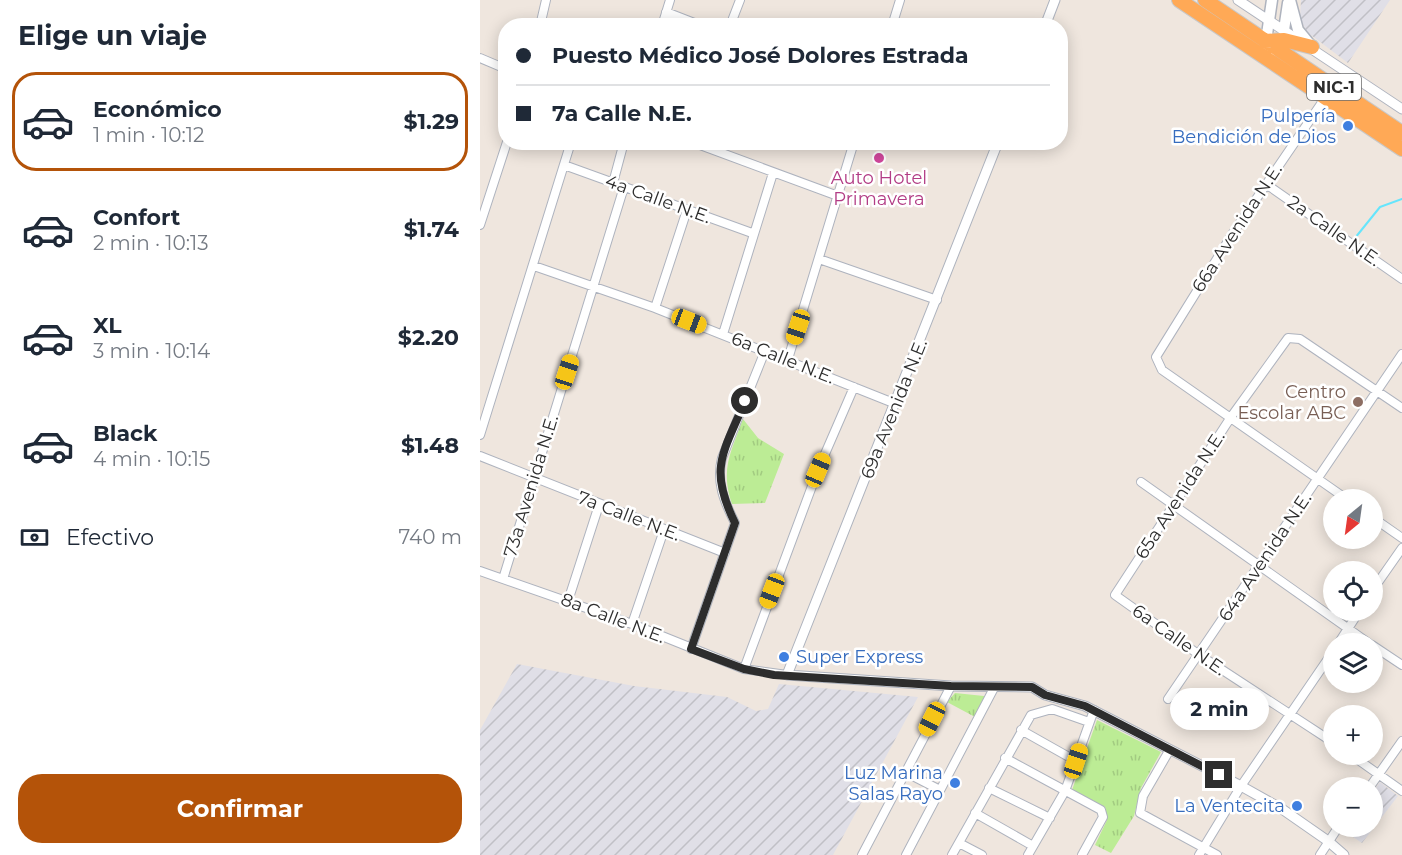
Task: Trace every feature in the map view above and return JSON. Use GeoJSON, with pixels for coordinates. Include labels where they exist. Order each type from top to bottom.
{"type":"FeatureCollection","features":[{"type":"Feature","properties":{"kind":"highway","name":"NIC-1"},"geometry":{"type":"LineString","coordinates":[[1179,0],[1402,149]]}},
{"type":"Feature","properties":{"kind":"highway"},"geometry":{"type":"LineString","coordinates":[[1197,0],[1255,38],[1266,41],[1284,40],[1312,47]]}},
{"type":"Feature","properties":{"kind":"highway","name":"NIC-1"},"geometry":{"type":"LineString","coordinates":[[1205,0],[1402,133]]}},
{"type":"Feature","properties":{"kind":"highway"},"geometry":{"type":"LineString","coordinates":[[1266,41],[1274,39],[1284,30]]}},
{"type":"Feature","properties":{"kind":"main road"},"geometry":{"type":"LineString","coordinates":[[1272,0],[1266,41],[1267,55],[1272,63]]}},
{"type":"Feature","properties":{"kind":"main road"},"geometry":{"type":"LineString","coordinates":[[1284,30],[1290,0]]}},
{"type":"Feature","properties":{"kind":"main road"},"geometry":{"type":"LineString","coordinates":[[1290,0],[1298,30],[1312,47]]}},
{"type":"Feature","properties":{"kind":"street"},"geometry":{"type":"LineString","coordinates":[[542,18],[546,0]]}},
{"type":"Feature","properties":{"kind":"street"},"geometry":{"type":"LineString","coordinates":[[664,18],[670,0]]}},
{"type":"Feature","properties":{"kind":"street"},"geometry":{"type":"LineString","coordinates":[[733,18],[740,0]]}},
{"type":"Feature","properties":{"kind":"street"},"geometry":{"type":"LineString","coordinates":[[894,18],[900,0]]}},
{"type":"Feature","properties":{"kind":"street"},"geometry":{"type":"LineString","coordinates":[[1048,18],[1055,0]]}},
{"type":"Feature","properties":{"kind":"street"},"geometry":{"type":"LineString","coordinates":[[1238,0],[1312,47],[1402,109]]}},
{"type":"Feature","properties":{"kind":"street"},"geometry":{"type":"LineString","coordinates":[[666,12],[681,18]]}},
{"type":"Feature","properties":{"kind":"street","name":"66a Avenida N.E."},"geometry":{"type":"LineString","coordinates":[[1231,417],[1162,369],[1156,360],[1158,350],[1325,98]]}},
{"type":"Feature","properties":{"kind":"street"},"geometry":{"type":"LineString","coordinates":[[480,225],[504,150]]}},
{"type":"Feature","properties":{"kind":"street"},"geometry":{"type":"LineString","coordinates":[[480,435],[569,150]]}},
{"type":"Feature","properties":{"kind":"street"},"geometry":{"type":"LineString","coordinates":[[613,183],[622,150]]}},
{"type":"Feature","properties":{"kind":"street"},"geometry":{"type":"LineString","coordinates":[[713,150],[837,196]]}},
{"type":"Feature","properties":{"kind":"street"},"geometry":{"type":"LineString","coordinates":[[788,359],[851,150]]}},
{"type":"Feature","properties":{"kind":"street","name":"69a Avenida N.E."},"geometry":{"type":"LineString","coordinates":[[787,675],[897,404],[995,150]]}},
{"type":"Feature","properties":{"kind":"street","name":"4a Calle N.E."},"geometry":{"type":"LineString","coordinates":[[564,165],[752,233]]}},
{"type":"Feature","properties":{"kind":"street"},"geometry":{"type":"LineString","coordinates":[[723,334],[772,173]]}},
{"type":"Feature","properties":{"kind":"street","name":"2a Calle N.E."},"geometry":{"type":"LineString","coordinates":[[1266,184],[1402,279]]}},
{"type":"Feature","properties":{"kind":"street","name":"73a Avenida N.E."},"geometry":{"type":"LineString","coordinates":[[502,579],[624,187]]}},
{"type":"Feature","properties":{"kind":"street"},"geometry":{"type":"LineString","coordinates":[[655,308],[687,210]]}},
{"type":"Feature","properties":{"kind":"street"},"geometry":{"type":"LineString","coordinates":[[819,259],[937,300]]}},
{"type":"Feature","properties":{"kind":"street","name":"6a Calle N.E."},"geometry":{"type":"LineString","coordinates":[[534,266],[655,308],[897,404]]}},
{"type":"Feature","properties":{"kind":"street","name":"65a Avenida N.E."},"geometry":{"type":"LineString","coordinates":[[1116,596],[1231,417],[1288,338],[1300,339],[1378,391]]}},
{"type":"Feature","properties":{"kind":"street"},"geometry":{"type":"LineString","coordinates":[[691,649],[735,523],[725,504],[718,472],[765,351]]}},
{"type":"Feature","properties":{"kind":"street","name":"64a Avenida N.E."},"geometry":{"type":"LineString","coordinates":[[1168,699],[1260,568],[1402,354]]}},
{"type":"Feature","properties":{"kind":"street"},"geometry":{"type":"LineString","coordinates":[[744,669],[818,470],[854,387]]}},
{"type":"Feature","properties":{"kind":"street"},"geometry":{"type":"LineString","coordinates":[[1378,391],[1402,408]]}},
{"type":"Feature","properties":{"kind":"street"},"geometry":{"type":"LineString","coordinates":[[1231,417],[1332,489]]}},
{"type":"Feature","properties":{"kind":"street"},"geometry":{"type":"LineString","coordinates":[[480,456],[533,479]]}},
{"type":"Feature","properties":{"kind":"street","name":"7a Calle N.E."},"geometry":{"type":"LineString","coordinates":[[533,479],[725,553]]}},
{"type":"Feature","properties":{"kind":"street"},"geometry":{"type":"LineString","coordinates":[[1141,482],[1354,633]]}},
{"type":"Feature","properties":{"kind":"street"},"geometry":{"type":"LineString","coordinates":[[568,601],[599,505]]}},
{"type":"Feature","properties":{"kind":"street"},"geometry":{"type":"LineString","coordinates":[[1383,525],[1402,538]]}},
{"type":"Feature","properties":{"kind":"street"},"geometry":{"type":"LineString","coordinates":[[632,624],[664,530]]}},
{"type":"Feature","properties":{"kind":"street"},"geometry":{"type":"LineString","coordinates":[[1383,575],[1402,548]]}},
{"type":"Feature","properties":{"kind":"street","name":"8a Calle N.E."},"geometry":{"type":"LineString","coordinates":[[480,571],[632,624],[744,669],[787,675],[951,686],[1032,687],[1045,695],[1094,710]]}},
{"type":"Feature","properties":{"kind":"street","name":"6a Calle N.E."},"geometry":{"type":"LineString","coordinates":[[1116,596],[1198,654],[1323,736]]}},
{"type":"Feature","properties":{"kind":"street"},"geometry":{"type":"LineString","coordinates":[[1344,633],[1352,621]]}},
{"type":"Feature","properties":{"kind":"street"},"geometry":{"type":"LineString","coordinates":[[1383,652],[1402,665]]}},
{"type":"Feature","properties":{"kind":"street"},"geometry":{"type":"LineString","coordinates":[[1199,855],[1240,786],[1323,667]]}},
{"type":"Feature","properties":{"kind":"street"},"geometry":{"type":"LineString","coordinates":[[862,855],[951,686]]}},
{"type":"Feature","properties":{"kind":"street"},"geometry":{"type":"LineString","coordinates":[[906,855],[994,688]]}},
{"type":"Feature","properties":{"kind":"street"},"geometry":{"type":"LineString","coordinates":[[952,855],[1031,715],[1040,710],[1052,709],[1089,722]]}},
{"type":"Feature","properties":{"kind":"street"},"geometry":{"type":"LineString","coordinates":[[1028,855],[1065,791],[1094,710],[1282,809],[1344,855]]}},
{"type":"Feature","properties":{"kind":"street"},"geometry":{"type":"LineString","coordinates":[[1021,730],[1076,761]]}},
{"type":"Feature","properties":{"kind":"street"},"geometry":{"type":"LineString","coordinates":[[1378,777],[1402,741]]}},
{"type":"Feature","properties":{"kind":"street"},"geometry":{"type":"LineString","coordinates":[[1169,751],[1143,796],[1140,813],[1217,855]]}},
{"type":"Feature","properties":{"kind":"street"},"geometry":{"type":"LineString","coordinates":[[1005,758],[1101,810],[1103,817],[1082,855]]}},
{"type":"Feature","properties":{"kind":"street"},"geometry":{"type":"LineString","coordinates":[[1366,765],[1402,790]]}},
{"type":"Feature","properties":{"kind":"street"},"geometry":{"type":"LineString","coordinates":[[905,772],[940,790]]}},
{"type":"Feature","properties":{"kind":"street"},"geometry":{"type":"LineString","coordinates":[[990,788],[1050,818]]}},
{"type":"Feature","properties":{"kind":"street"},"geometry":{"type":"LineString","coordinates":[[975,813],[1033,846]]}},
{"type":"Feature","properties":{"kind":"street"},"geometry":{"type":"LineString","coordinates":[[1320,855],[1331,837]]}},
{"type":"Feature","properties":{"kind":"street"},"geometry":{"type":"LineString","coordinates":[[959,843],[982,855]]}},
{"type":"Feature","properties":{"kind":"shaded area"},"geometry":{"type":"Polygon","coordinates":[[[1301,0],[1390,0],[1348,63],[1307,32],[1300,18],[1301,0]]]}},
{"type":"Feature","properties":{"kind":"shaded area"},"geometry":{"type":"Polygon","coordinates":[[[517,664],[634,686],[727,697],[756,711],[768,709],[779,684],[918,697],[833,855],[480,855],[480,730],[517,664]]]}},
{"type":"Feature","properties":{"kind":"shaded area"},"geometry":{"type":"Polygon","coordinates":[[[1383,784],[1398,796],[1383,816],[1383,784]]]}},
{"type":"Feature","properties":{"kind":"shaded area"},"geometry":{"type":"Polygon","coordinates":[[[1353,837],[1367,837],[1362,843],[1353,837]]]}},
{"type":"Feature","properties":{"kind":"green space"},"geometry":{"type":"Polygon","coordinates":[[[743,419],[758,438],[784,454],[765,503],[732,504],[727,481],[728,461],[743,419]]]}},
{"type":"Feature","properties":{"kind":"green space"},"geometry":{"type":"Polygon","coordinates":[[[955,693],[984,696],[985,699],[975,717],[947,702],[955,693]]]}},
{"type":"Feature","properties":{"kind":"green space"},"geometry":{"type":"Polygon","coordinates":[[[1097,720],[1161,752],[1141,788],[1134,816],[1111,853],[1095,845],[1107,820],[1105,807],[1072,790],[1097,720]]]}},
{"type":"Feature","properties":{"kind":"waterway"},"geometry":{"type":"LineString","coordinates":[[1355,238],[1380,207],[1402,199]]}},
{"type":"Feature","properties":{"kind":"place","name":"Pulpería Bendición de Dios"},"geometry":{"type":"Point","coordinates":[1348,126]}},
{"type":"Feature","properties":{"kind":"place","name":"Auto Hotel Primavera"},"geometry":{"type":"Point","coordinates":[879,158]}},
{"type":"Feature","properties":{"kind":"place","name":"Centro Escolar ABC"},"geometry":{"type":"Point","coordinates":[1358,402]}},
{"type":"Feature","properties":{"kind":"place","name":"Super Express"},"geometry":{"type":"Point","coordinates":[784,657]}},
{"type":"Feature","properties":{"kind":"place","name":"Luz Marina Salas Rayo"},"geometry":{"type":"Point","coordinates":[955,783]}},
{"type":"Feature","properties":{"kind":"place","name":"La Ventecita"},"geometry":{"type":"Point","coordinates":[1297,806]}},
{"type":"Feature","properties":{"kind":"route"},"geometry":{"type":"LineString","coordinates":[[745,401],[718,472],[725,504],[735,523],[691,649],[744,669],[774,675],[951,686],[1032,687],[1045,695],[1085,706],[1219,775]]}}]}
